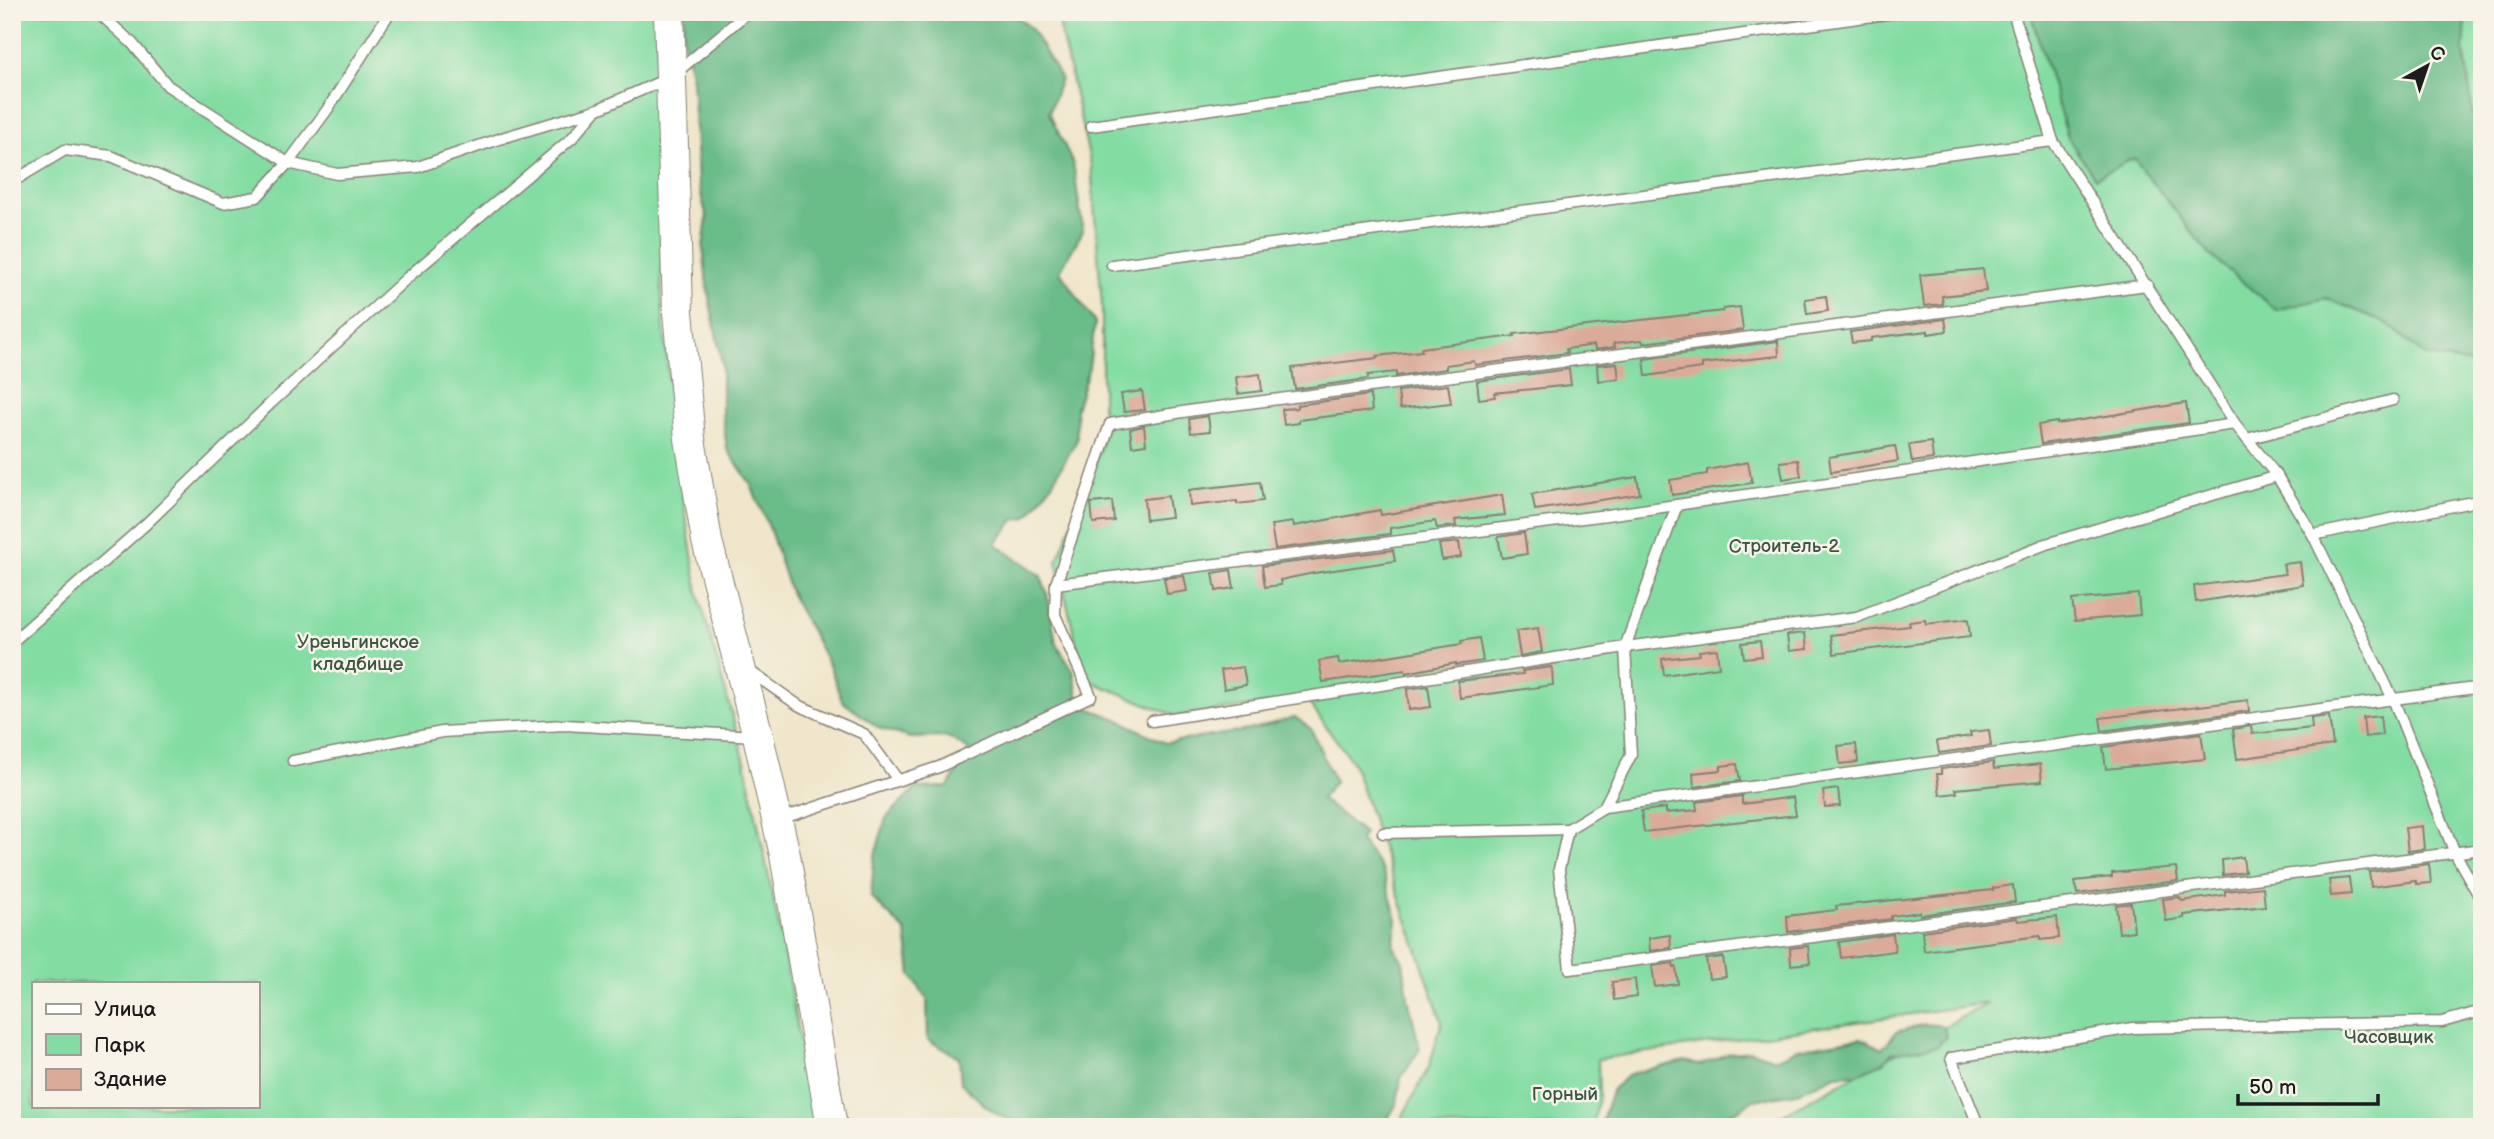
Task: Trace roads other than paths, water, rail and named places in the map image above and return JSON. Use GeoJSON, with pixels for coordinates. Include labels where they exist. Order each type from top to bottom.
{"type":"FeatureCollection","features":[{"type":"Feature","properties":{"kind":"main road"},"geometry":{"type":"LineString","coordinates":[[670,12],[678,312],[690,439],[707,541],[777,820],[809,983],[832,1127]]}},
{"type":"Feature","properties":{"kind":"lane"},"geometry":{"type":"LineString","coordinates":[[98,12],[132,43],[168,86],[289,163],[337,174],[418,167],[596,110],[671,77],[748,12]]}},
{"type":"Feature","properties":{"kind":"lane"},"geometry":{"type":"LineString","coordinates":[[12,182],[65,150],[111,156],[223,203],[257,197],[289,163],[327,110],[390,12]]}},
{"type":"Feature","properties":{"kind":"lane"},"geometry":{"type":"LineString","coordinates":[[1091,126],[1901,12]]}},
{"type":"Feature","properties":{"kind":"lane"},"geometry":{"type":"LineString","coordinates":[[2013,12],[2053,141],[2235,424],[2277,476],[2313,535],[2393,698],[2455,852],[2482,901]]}},
{"type":"Feature","properties":{"kind":"lane"},"geometry":{"type":"LineString","coordinates":[[12,642],[146,524],[271,402],[408,277],[572,138],[596,110]]}},
{"type":"Feature","properties":{"kind":"lane"},"geometry":{"type":"LineString","coordinates":[[1112,265],[2053,141]]}},
{"type":"Feature","properties":{"kind":"lane"},"geometry":{"type":"LineString","coordinates":[[777,820],[939,767],[1091,696],[1055,615],[1056,584],[1110,424],[1208,408],[2147,285]]}},
{"type":"Feature","properties":{"kind":"lane"},"geometry":{"type":"LineString","coordinates":[[2247,439],[2393,400]]}},
{"type":"Feature","properties":{"kind":"lane"},"geometry":{"type":"LineString","coordinates":[[1056,584],[1677,505],[2235,424]]}},
{"type":"Feature","properties":{"kind":"lane"},"geometry":{"type":"LineString","coordinates":[[1152,721],[1625,647],[1857,617],[2046,544],[2277,476]]}},
{"type":"Feature","properties":{"kind":"lane"},"geometry":{"type":"LineString","coordinates":[[2313,535],[2482,500]]}},
{"type":"Feature","properties":{"kind":"lane"},"geometry":{"type":"LineString","coordinates":[[1604,807],[1631,755],[1625,647],[1677,505]]}},
{"type":"Feature","properties":{"kind":"lane"},"geometry":{"type":"LineString","coordinates":[[740,664],[798,705],[864,734],[898,780]]}},
{"type":"Feature","properties":{"kind":"lane"},"geometry":{"type":"LineString","coordinates":[[1383,833],[1568,829],[1604,807],[2482,687]]}},
{"type":"Feature","properties":{"kind":"lane"},"geometry":{"type":"LineString","coordinates":[[293,761],[442,732],[565,726],[758,736]]}},
{"type":"Feature","properties":{"kind":"lane"},"geometry":{"type":"LineString","coordinates":[[1568,829],[1559,869],[1570,968],[2482,849]]}},
{"type":"Feature","properties":{"kind":"lane"},"geometry":{"type":"LineString","coordinates":[[1979,1127],[1951,1058],[2133,1028],[2442,1022],[2482,1011]]}},
{"type":"Feature","properties":{"kind":"park label","name":"Строитель-2"},"geometry":{"type":"Point","coordinates":[1784,546]}},
{"type":"Feature","properties":{"kind":"park label","name":"Уреньгинское кладбище"},"geometry":{"type":"Point","coordinates":[358,653]}},
{"type":"Feature","properties":{"kind":"park label","name":"Часовщик"},"geometry":{"type":"Point","coordinates":[2389,1037]}},
{"type":"Feature","properties":{"kind":"park label","name":"Горный"},"geometry":{"type":"Point","coordinates":[1565,1094]}}]}
